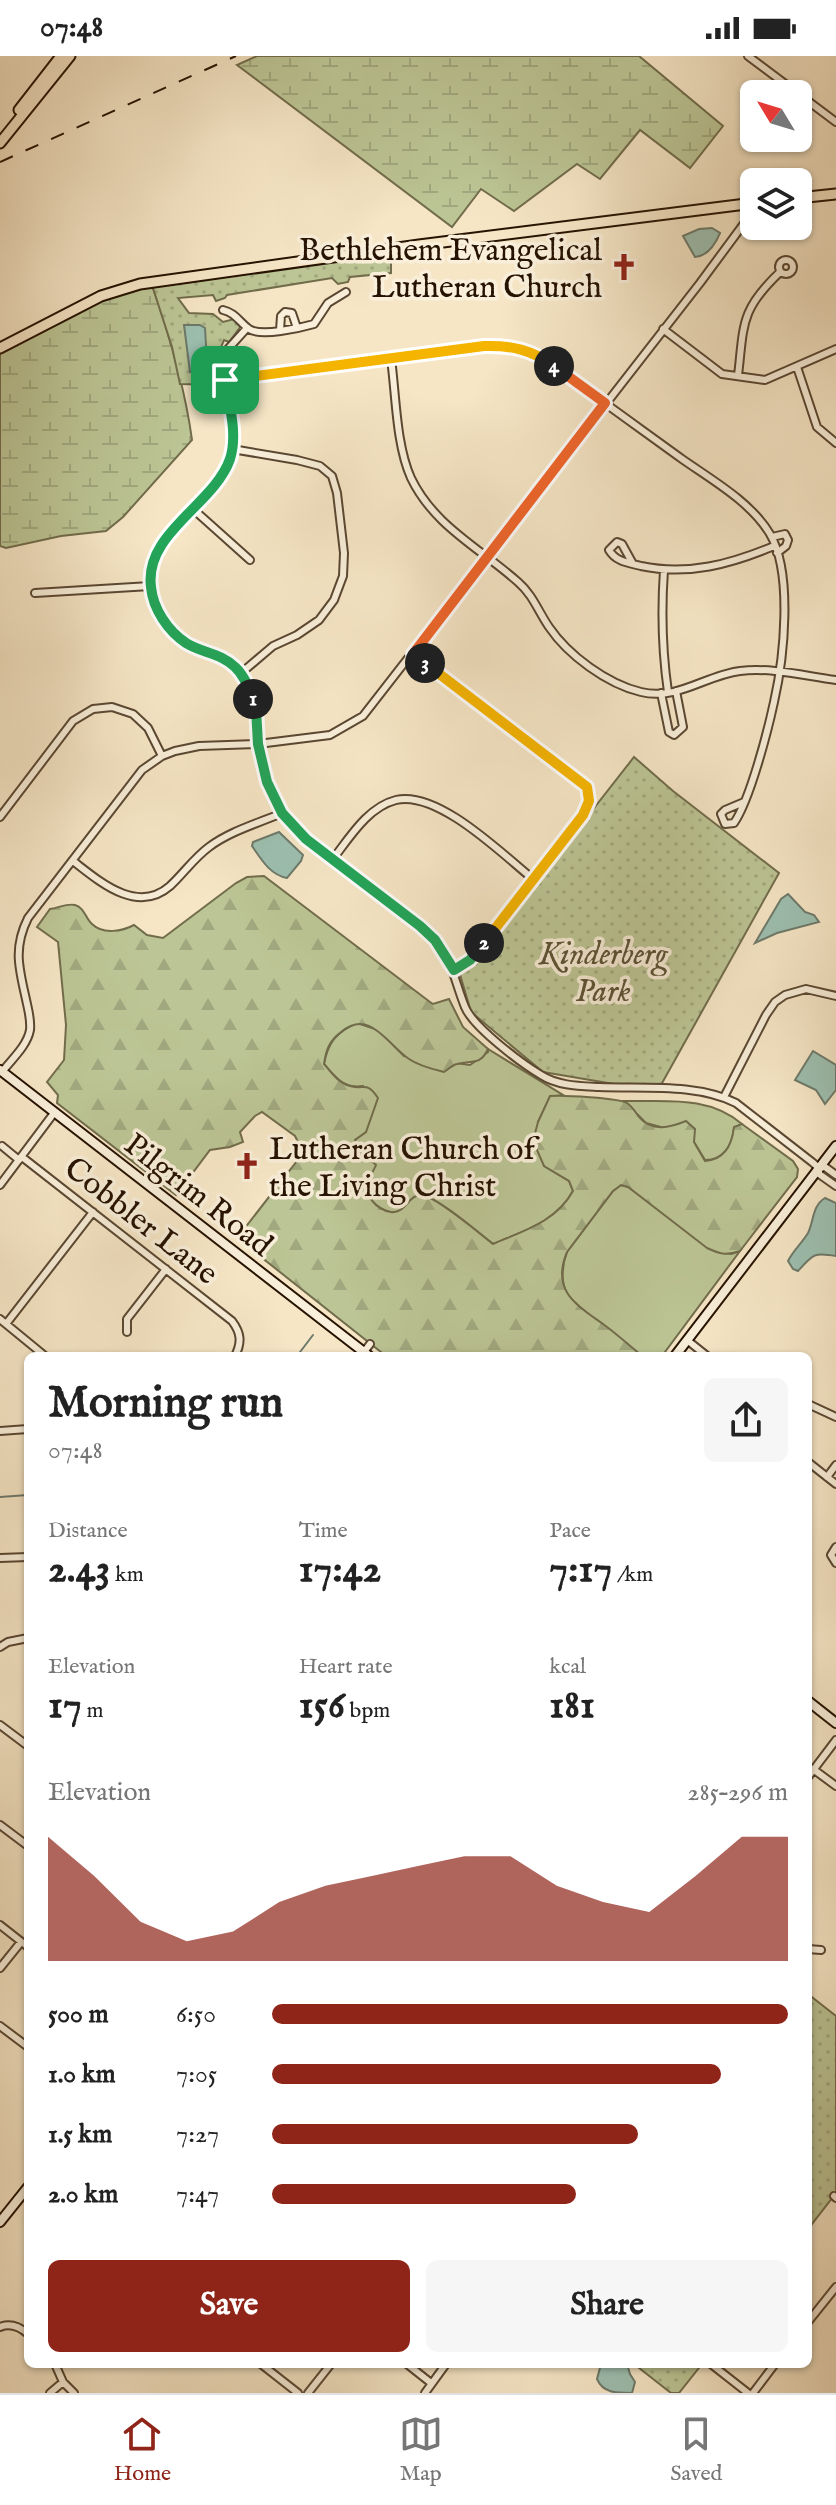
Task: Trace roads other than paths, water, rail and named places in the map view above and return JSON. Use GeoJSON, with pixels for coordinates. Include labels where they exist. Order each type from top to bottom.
{"type":"FeatureCollection","features":[{"type":"Feature","properties":{"kind":"main road"},"geometry":{"type":"LineString","coordinates":[[0,134],[61,56]]}},
{"type":"Feature","properties":{"kind":"main road"},"geometry":{"type":"LineString","coordinates":[[0,143],[70,56]]}},
{"type":"Feature","properties":{"kind":"main road"},"geometry":{"type":"LineString","coordinates":[[812,197],[836,194]]}},
{"type":"Feature","properties":{"kind":"main road"},"geometry":{"type":"LineString","coordinates":[[0,348],[101,296],[140,284],[740,205]]}},
{"type":"Feature","properties":{"kind":"street"},"geometry":{"type":"LineString","coordinates":[[748,56],[836,122]]}},
{"type":"Feature","properties":{"kind":"street"},"geometry":{"type":"LineString","coordinates":[[1,1071],[26,1041],[29,1031],[30,1021],[18,963],[20,935],[28,918],[142,770],[162,756],[199,746],[258,744],[330,735],[348,726],[372,706],[740,228]]}},
{"type":"Feature","properties":{"kind":"street"},"geometry":{"type":"LineString","coordinates":[[738,376],[745,321],[753,301],[780,272]]}},
{"type":"Feature","properties":{"kind":"street"},"geometry":{"type":"LineString","coordinates":[[223,310],[232,312],[247,328],[262,333],[297,328],[314,324],[331,300],[346,292]]}},
{"type":"Feature","properties":{"kind":"street"},"geometry":{"type":"LineString","coordinates":[[280,330],[281,316],[285,312],[292,313],[297,328]]}},
{"type":"Feature","properties":{"kind":"street"},"geometry":{"type":"LineString","coordinates":[[247,328],[225,353],[225,380],[232,421],[230,459],[220,478],[163,543],[155,561],[150,586],[168,628],[187,644],[217,654],[236,667],[248,686],[256,709],[258,744],[267,782],[282,813],[306,839],[435,940],[454,970],[466,1010],[477,1026],[542,1077],[571,1086],[699,1091],[724,1097],[819,1168],[825,1167],[836,1175]]}},
{"type":"Feature","properties":{"kind":"street"},"geometry":{"type":"LineString","coordinates":[[663,329],[722,374],[765,380],[836,349]]}},
{"type":"Feature","properties":{"kind":"street"},"geometry":{"type":"LineString","coordinates":[[225,380],[484,346],[507,345],[527,350],[549,362],[759,518],[776,549],[783,593],[781,673],[768,728],[744,802]]}},
{"type":"Feature","properties":{"kind":"street"},"geometry":{"type":"LineString","coordinates":[[391,359],[402,447],[410,475],[422,498],[438,519],[533,597],[557,638],[617,685],[644,693],[668,692],[737,671],[836,680]]}},
{"type":"Feature","properties":{"kind":"street"},"geometry":{"type":"LineString","coordinates":[[797,367],[817,427],[836,443]]}},
{"type":"Feature","properties":{"kind":"street"},"geometry":{"type":"LineString","coordinates":[[232,449],[320,466],[332,476],[344,553],[343,576],[334,600],[319,620],[273,646],[240,674]]}},
{"type":"Feature","properties":{"kind":"street"},"geometry":{"type":"LineString","coordinates":[[193,509],[250,560]]}},
{"type":"Feature","properties":{"kind":"street"},"geometry":{"type":"LineString","coordinates":[[633,564],[685,571],[720,565],[786,546],[788,540],[785,534],[772,537]]}},
{"type":"Feature","properties":{"kind":"street"},"geometry":{"type":"LineString","coordinates":[[664,570],[662,651],[668,692],[667,726],[674,735],[683,727],[668,692]]}},
{"type":"Feature","properties":{"kind":"street"},"geometry":{"type":"LineString","coordinates":[[35,593],[150,586]]}},
{"type":"Feature","properties":{"kind":"street"},"geometry":{"type":"LineString","coordinates":[[413,654],[572,774],[587,787],[589,801],[583,815],[470,960],[454,970]]}},
{"type":"Feature","properties":{"kind":"street"},"geometry":{"type":"LineString","coordinates":[[0,817],[73,721],[93,709],[112,707],[133,714],[148,728],[162,756]]}},
{"type":"Feature","properties":{"kind":"street"},"geometry":{"type":"LineString","coordinates":[[333,859],[361,823],[377,810],[397,800],[424,801],[446,811],[533,879]]}},
{"type":"Feature","properties":{"kind":"street"},"geometry":{"type":"LineString","coordinates":[[73,861],[106,887],[128,896],[150,896],[168,888],[214,843],[282,813]]}},
{"type":"Feature","properties":{"kind":"street"},"geometry":{"type":"LineString","coordinates":[[724,1097],[775,1002],[785,995],[806,989],[836,996]]}},
{"type":"Feature","properties":{"kind":"street","name":"Pilgrim Road"},"geometry":{"type":"LineString","coordinates":[[1,1071],[360,1352]]}},
{"type":"Feature","properties":{"kind":"street"},"geometry":{"type":"LineString","coordinates":[[0,1185],[54,1113]]}},
{"type":"Feature","properties":{"kind":"street","name":"Cobbler Lane"},"geometry":{"type":"LineString","coordinates":[[2,1146],[93,1212],[232,1321],[240,1335],[237,1352]]}},
{"type":"Feature","properties":{"kind":"street"},"geometry":{"type":"LineString","coordinates":[[678,1352],[836,1146]]}},
{"type":"Feature","properties":{"kind":"street"},"geometry":{"type":"LineString","coordinates":[[819,1168],[819,1174],[836,1186]]}},
{"type":"Feature","properties":{"kind":"street"},"geometry":{"type":"LineString","coordinates":[[40,1352],[3,1322],[93,1212]]}},
{"type":"Feature","properties":{"kind":"street"},"geometry":{"type":"LineString","coordinates":[[127,1332],[127,1319],[166,1269]]}},
{"type":"Feature","properties":{"kind":"street"},"geometry":{"type":"LineString","coordinates":[[687,1340],[702,1352]]}},
{"type":"Feature","properties":{"kind":"street"},"geometry":{"type":"LineString","coordinates":[[366,1352],[370,1344]]}},
{"type":"Feature","properties":{"kind":"street"},"geometry":{"type":"LineString","coordinates":[[812,1406],[836,1417]]}},
{"type":"Feature","properties":{"kind":"street"},"geometry":{"type":"LineString","coordinates":[[0,1431],[24,1429]]}},
{"type":"Feature","properties":{"kind":"street"},"geometry":{"type":"LineString","coordinates":[[812,1465],[833,1480],[836,1465]]}},
{"type":"Feature","properties":{"kind":"street"},"geometry":{"type":"LineString","coordinates":[[836,1547],[831,1555],[836,1563]]}},
{"type":"Feature","properties":{"kind":"street"},"geometry":{"type":"LineString","coordinates":[[0,1558],[24,1557]]}},
{"type":"Feature","properties":{"kind":"street"},"geometry":{"type":"LineString","coordinates":[[0,1647],[24,1639]]}},
{"type":"Feature","properties":{"kind":"street"},"geometry":{"type":"LineString","coordinates":[[812,1704],[836,1723]]}},
{"type":"Feature","properties":{"kind":"street"},"geometry":{"type":"LineString","coordinates":[[0,1725],[24,1743]]}},
{"type":"Feature","properties":{"kind":"street"},"geometry":{"type":"LineString","coordinates":[[836,1740],[813,1769],[836,1786]]}},
{"type":"Feature","properties":{"kind":"street"},"geometry":{"type":"LineString","coordinates":[[0,1825],[24,1843]]}},
{"type":"Feature","properties":{"kind":"street"},"geometry":{"type":"LineString","coordinates":[[0,1925],[24,1944]]}},
{"type":"Feature","properties":{"kind":"street"},"geometry":{"type":"LineString","coordinates":[[0,1968],[21,1942]]}},
{"type":"Feature","properties":{"kind":"street"},"geometry":{"type":"LineString","coordinates":[[812,1949],[821,1950]]}},
{"type":"Feature","properties":{"kind":"street"},"geometry":{"type":"LineString","coordinates":[[0,2026],[24,2044]]}},
{"type":"Feature","properties":{"kind":"street"},"geometry":{"type":"LineString","coordinates":[[0,2222],[24,2192]]}},
{"type":"Feature","properties":{"kind":"street"},"geometry":{"type":"LineString","coordinates":[[812,2317],[836,2287]]}},
{"type":"Feature","properties":{"kind":"street"},"geometry":{"type":"LineString","coordinates":[[0,2327],[6,2325],[24,2331]]}},
{"type":"Feature","properties":{"kind":"street"},"geometry":{"type":"LineString","coordinates":[[50,2393],[68,2389],[57,2368]]}},
{"type":"Feature","properties":{"kind":"street"},"geometry":{"type":"LineString","coordinates":[[266,2368],[298,2393]]}},
{"type":"Feature","properties":{"kind":"street"},"geometry":{"type":"LineString","coordinates":[[308,2393],[328,2368]]}},
{"type":"Feature","properties":{"kind":"street"},"geometry":{"type":"LineString","coordinates":[[412,2368],[431,2383]]}},
{"type":"Feature","properties":{"kind":"street"},"geometry":{"type":"LineString","coordinates":[[425,2393],[443,2368]]}},
{"type":"Feature","properties":{"kind":"street"},"geometry":{"type":"LineString","coordinates":[[716,2368],[750,2393],[772,2368]]}},
{"type":"Feature","properties":{"kind":"waterway"},"geometry":{"type":"LineString","coordinates":[[300,1352],[313,1335]]}},
{"type":"Feature","properties":{"kind":"waterway"},"geometry":{"type":"LineString","coordinates":[[0,1497],[24,1495]]}},
{"type":"Feature","properties":{"kind":"railway"},"geometry":{"type":"LineString","coordinates":[[0,162],[236,56]]}},
{"type":"Feature","properties":{"kind":"place","name":"Bethlehem Evangelical Lutheran Church"},"geometry":{"type":"Point","coordinates":[624,267]}},
{"type":"Feature","properties":{"kind":"place","name":"Lutheran Church of the Living Christ"},"geometry":{"type":"Point","coordinates":[247,1166]}},
{"type":"Feature","properties":{"kind":"park label","name":"Kinderberg Park"},"geometry":{"type":"Point","coordinates":[603,972]}}]}
